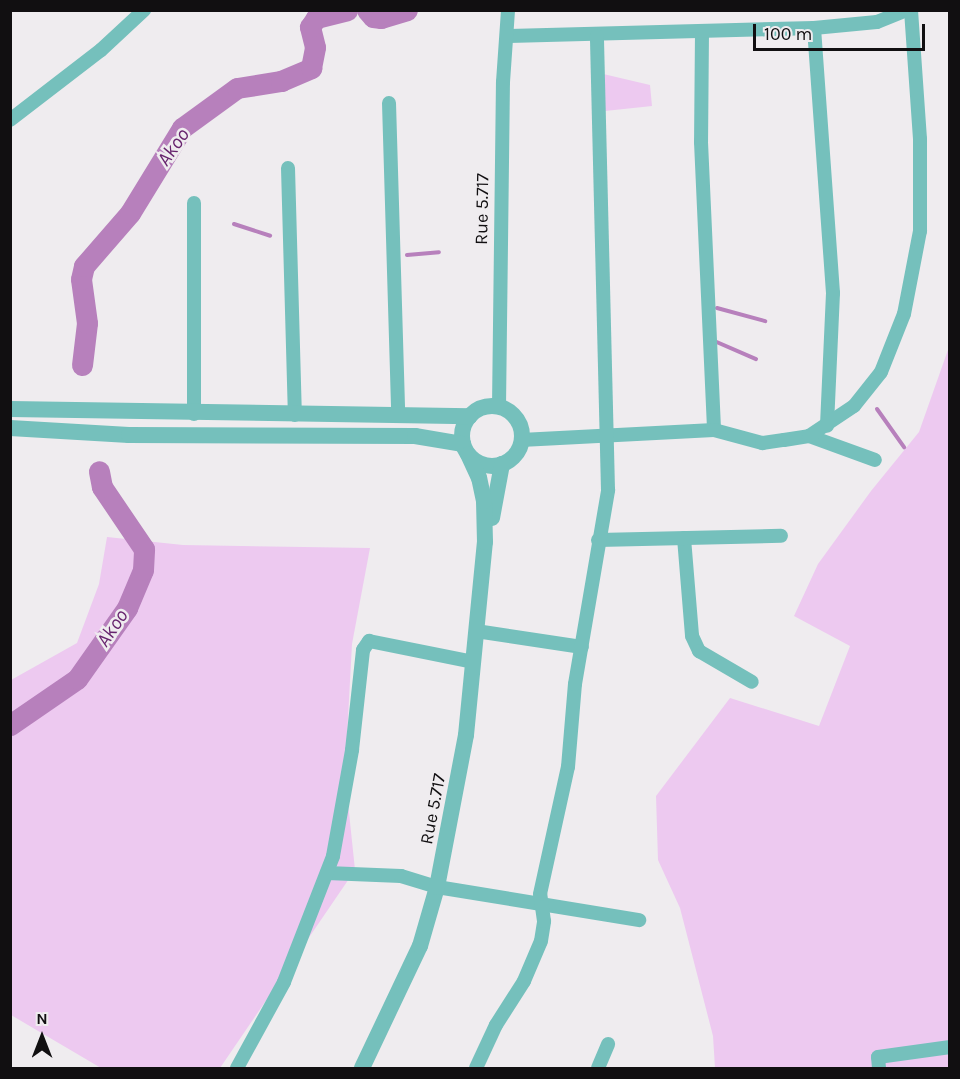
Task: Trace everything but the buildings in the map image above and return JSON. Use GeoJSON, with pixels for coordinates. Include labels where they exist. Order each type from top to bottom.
{"type":"FeatureCollection","features":[{"type":"Feature","properties":{"kind":"street"},"geometry":{"type":"LineString","coordinates":[[10,120],[101,50],[144,10]]}},
{"type":"Feature","properties":{"kind":"street","name":"Rue 5.717"},"geometry":{"type":"LineString","coordinates":[[499,407],[502,82],[509,36],[508,10]]}},
{"type":"Feature","properties":{"kind":"street"},"geometry":{"type":"LineString","coordinates":[[509,36],[597,36],[814,28],[877,22],[909,10],[921,184],[920,231],[914,278],[881,372],[854,406],[827,426],[808,436],[762,443],[714,430],[521,441]]}},
{"type":"Feature","properties":{"kind":"street"},"geometry":{"type":"LineString","coordinates":[[814,28],[833,294],[827,426]]}},
{"type":"Feature","properties":{"kind":"street"},"geometry":{"type":"LineString","coordinates":[[702,32],[701,141],[714,430]]}},
{"type":"Feature","properties":{"kind":"street"},"geometry":{"type":"LineString","coordinates":[[476,1068],[496,1025],[524,981],[541,941],[544,921],[540,903],[568,767],[574,684],[608,490],[597,36]]}},
{"type":"Feature","properties":{"kind":"street"},"geometry":{"type":"LineString","coordinates":[[389,103],[398,415]]}},
{"type":"Feature","properties":{"kind":"street"},"geometry":{"type":"LineString","coordinates":[[288,168],[295,416]]}},
{"type":"Feature","properties":{"kind":"street"},"geometry":{"type":"LineString","coordinates":[[194,203],[194,414]]}},
{"type":"Feature","properties":{"kind":"street"},"geometry":{"type":"LineString","coordinates":[[10,409],[295,416],[470,416],[483,408],[499,407],[519,423],[521,441],[515,455],[502,464],[483,465],[466,449],[415,436],[129,435],[10,428]]}},
{"type":"Feature","properties":{"kind":"street"},"geometry":{"type":"LineString","coordinates":[[466,449],[462,434],[470,416]]}},
{"type":"Feature","properties":{"kind":"street"},"geometry":{"type":"LineString","coordinates":[[808,436],[875,460]]}},
{"type":"Feature","properties":{"kind":"street","name":"Rue 5.717"},"geometry":{"type":"LineString","coordinates":[[466,449],[480,478],[484,501],[485,542]]}},
{"type":"Feature","properties":{"kind":"street","name":"Rue 5.717"},"geometry":{"type":"LineString","coordinates":[[362,1068],[420,946],[437,887],[466,735],[485,542],[502,464]]}},
{"type":"Feature","properties":{"kind":"street"},"geometry":{"type":"LineString","coordinates":[[598,540],[781,536]]}},
{"type":"Feature","properties":{"kind":"street"},"geometry":{"type":"LineString","coordinates":[[684,538],[692,636],[699,651],[752,682]]}},
{"type":"Feature","properties":{"kind":"street"},"geometry":{"type":"LineString","coordinates":[[476,632],[582,646]]}},
{"type":"Feature","properties":{"kind":"street"},"geometry":{"type":"LineString","coordinates":[[237,1068],[284,982],[327,873],[352,750],[363,650],[369,641],[473,662]]}},
{"type":"Feature","properties":{"kind":"street"},"geometry":{"type":"LineString","coordinates":[[327,873],[401,876],[437,887],[639,920]]}},
{"type":"Feature","properties":{"kind":"street"},"geometry":{"type":"LineString","coordinates":[[598,1068],[608,1044]]}},
{"type":"Feature","properties":{"kind":"street"},"geometry":{"type":"LineString","coordinates":[[879,1068],[878,1057],[950,1047]]}},
{"type":"Feature","properties":{"kind":"shaded area"},"geometry":{"type":"Polygon","coordinates":[[[599,73],[650,85],[652,106],[605,111],[599,73]]]}},
{"type":"Feature","properties":{"kind":"shaded area"},"geometry":{"type":"Polygon","coordinates":[[[949,347],[949,1068],[715,1068],[713,1036],[680,908],[658,860],[656,796],[730,698],[819,726],[850,646],[794,616],[818,564],[871,491],[919,432],[949,347]]]}},
{"type":"Feature","properties":{"kind":"shaded area"},"geometry":{"type":"Polygon","coordinates":[[[107,537],[183,545],[370,548],[352,644],[345,774],[355,870],[220,1068],[101,1068],[11,1015],[11,680],[77,643],[99,584],[107,537]]]}},
{"type":"Feature","properties":{"kind":"waterway","name":"Akoo"},"geometry":{"type":"LineString","coordinates":[[82,365],[87,323],[81,279],[84,266],[130,213],[182,128],[237,88],[281,81],[311,68],[315,47],[310,27],[316,18],[347,10]]}},
{"type":"Feature","properties":{"kind":"waterway","name":"Akoo"},"geometry":{"type":"LineString","coordinates":[[367,10],[373,17],[381,18],[407,10]]}},
{"type":"Feature","properties":{"kind":"waterway"},"geometry":{"type":"LineString","coordinates":[[234,224],[270,236]]}},
{"type":"Feature","properties":{"kind":"waterway"},"geometry":{"type":"LineString","coordinates":[[407,255],[439,252]]}},
{"type":"Feature","properties":{"kind":"waterway"},"geometry":{"type":"LineString","coordinates":[[717,308],[765,321]]}},
{"type":"Feature","properties":{"kind":"waterway"},"geometry":{"type":"LineString","coordinates":[[712,340],[756,359]]}},
{"type":"Feature","properties":{"kind":"waterway"},"geometry":{"type":"LineString","coordinates":[[877,409],[904,447]]}},
{"type":"Feature","properties":{"kind":"waterway","name":"Akoo"},"geometry":{"type":"LineString","coordinates":[[10,725],[77,679],[127,608],[143,570],[144,549],[102,487],[99,471]]}}]}
